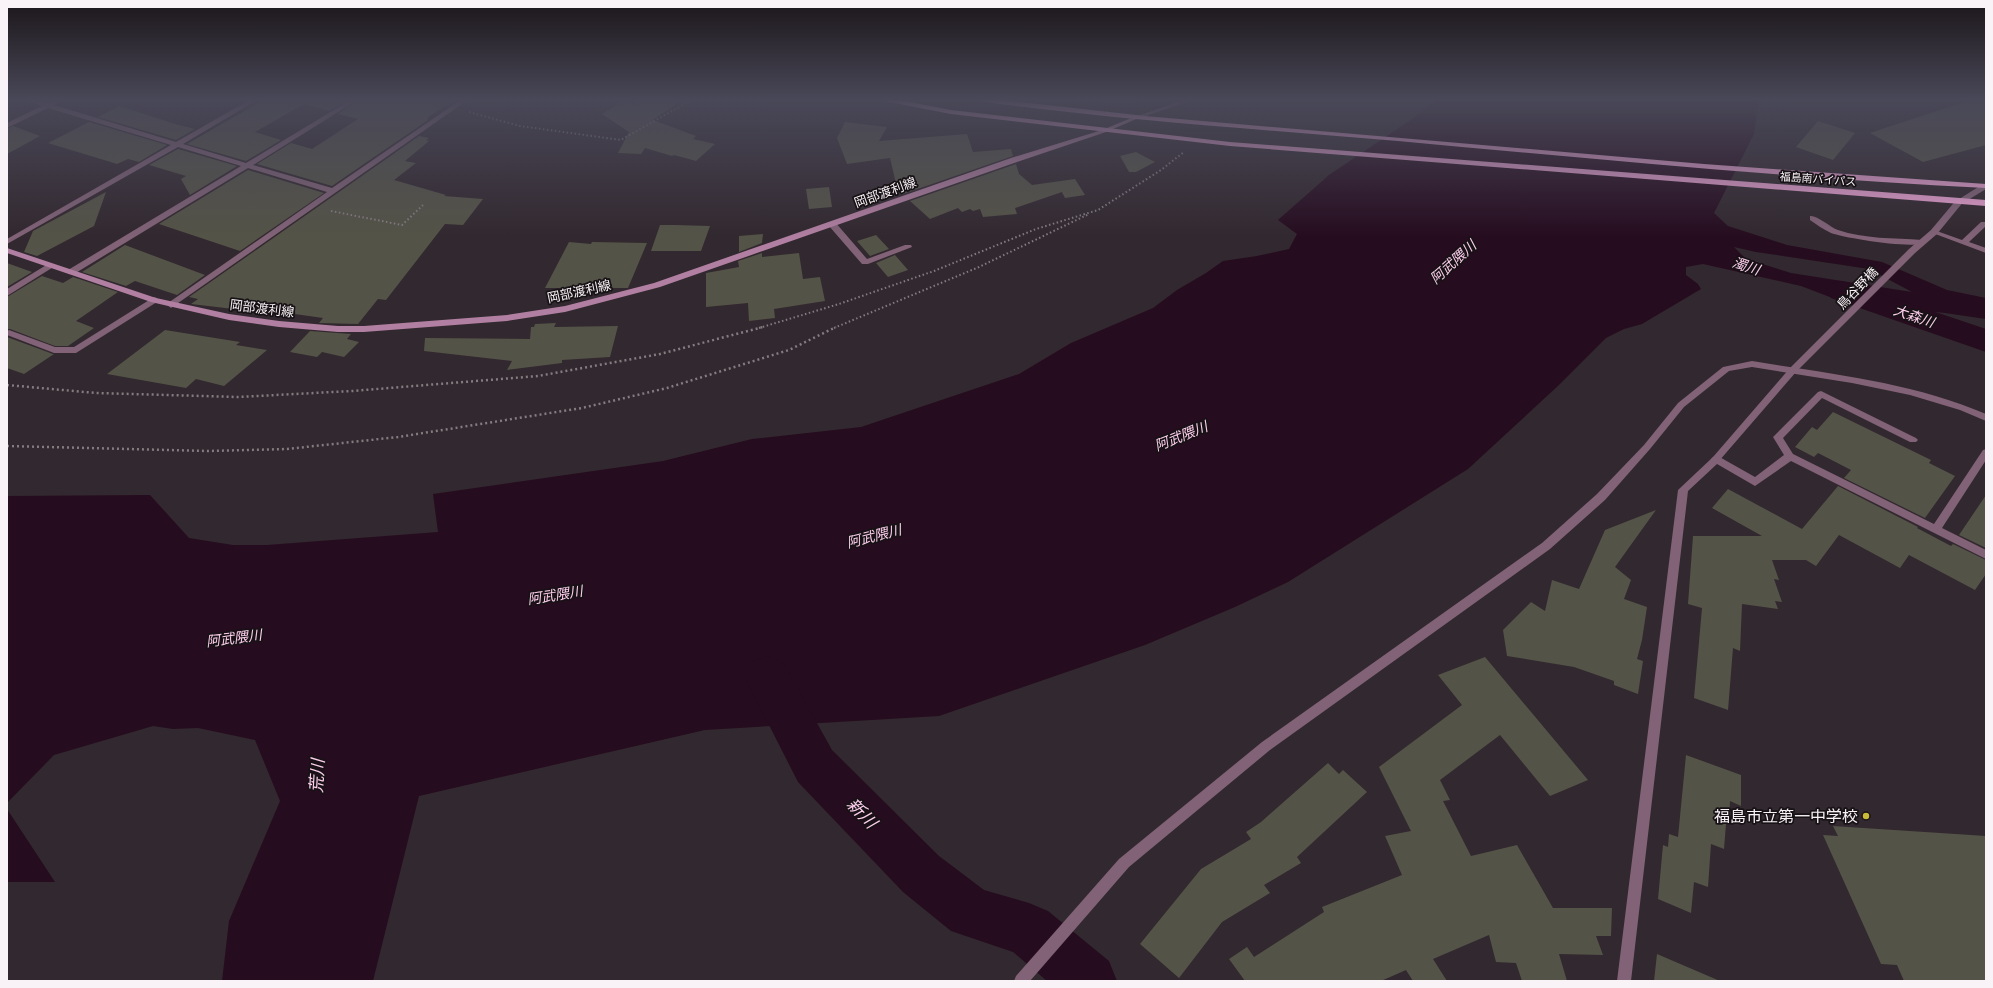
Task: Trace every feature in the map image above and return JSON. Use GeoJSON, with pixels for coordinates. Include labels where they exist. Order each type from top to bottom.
{"type":"FeatureCollection","features":[{"type":"Feature","properties":{"kind":"highway","name":"福島南バイパス"},"geometry":{"type":"LineString","coordinates":[[1244,145],[1986,203]]}},
{"type":"Feature","properties":{"kind":"highway","name":"福島南バイパス"},"geometry":{"type":"LineString","coordinates":[[1472,145],[1826,176],[1986,186]]}},
{"type":"Feature","properties":{"kind":"main road","name":"岡部渡利線"},"geometry":{"type":"LineString","coordinates":[[7,250],[171,305],[229,317],[279,324],[338,329],[393,328],[507,318],[565,309],[657,285],[1060,145]]}},
{"type":"Feature","properties":{"kind":"street"},"geometry":{"type":"LineString","coordinates":[[7,242],[175,145]]}},
{"type":"Feature","properties":{"kind":"street"},"geometry":{"type":"LineString","coordinates":[[181,145],[249,164],[333,191]]}},
{"type":"Feature","properties":{"kind":"street"},"geometry":{"type":"LineString","coordinates":[[71,272],[280,145]]}},
{"type":"Feature","properties":{"kind":"street"},"geometry":{"type":"LineString","coordinates":[[171,305],[252,245],[399,145]]}},
{"type":"Feature","properties":{"kind":"street"},"geometry":{"type":"LineString","coordinates":[[1960,201],[1986,186]]}},
{"type":"Feature","properties":{"kind":"street","name":"鳥谷野橋"},"geometry":{"type":"LineString","coordinates":[[1624,981],[1683,490],[1716,459],[1793,370],[1821,344],[1912,251],[1934,232],[1960,201]]}},
{"type":"Feature","properties":{"kind":"street"},"geometry":{"type":"LineString","coordinates":[[1812,218],[1826,229],[1859,236],[1922,242]]}},
{"type":"Feature","properties":{"kind":"street"},"geometry":{"type":"LineString","coordinates":[[832,224],[865,262],[908,247]]}},
{"type":"Feature","properties":{"kind":"street"},"geometry":{"type":"LineString","coordinates":[[1963,243],[1984,224]]}},
{"type":"Feature","properties":{"kind":"street"},"geometry":{"type":"LineString","coordinates":[[1934,232],[1986,251]]}},
{"type":"Feature","properties":{"kind":"street"},"geometry":{"type":"LineString","coordinates":[[7,293],[51,266]]}},
{"type":"Feature","properties":{"kind":"street"},"geometry":{"type":"LineString","coordinates":[[9,333],[54,350],[76,350],[154,300]]}},
{"type":"Feature","properties":{"kind":"street"},"geometry":{"type":"LineString","coordinates":[[1021,981],[1124,863],[1266,746],[1546,546],[1601,497],[1647,447],[1682,405],[1726,370],[1752,364],[1852,380],[1911,392],[1963,408],[1986,418]]}},
{"type":"Feature","properties":{"kind":"street"},"geometry":{"type":"LineString","coordinates":[[1913,440],[1821,394],[1778,437],[1790,456],[1986,555]]}},
{"type":"Feature","properties":{"kind":"street"},"geometry":{"type":"LineString","coordinates":[[1935,530],[1986,452]]}},
{"type":"Feature","properties":{"kind":"street"},"geometry":{"type":"LineString","coordinates":[[1716,459],[1755,482],[1790,456]]}},
{"type":"Feature","properties":{"kind":"path"},"geometry":{"type":"LineString","coordinates":[[7,446],[207,451],[288,449],[398,437],[514,420],[582,408],[667,388],[789,350],[852,319],[979,267],[1098,210],[1161,170],[1191,145]]}},
{"type":"Feature","properties":{"kind":"path"},"geometry":{"type":"LineString","coordinates":[[309,207],[402,225],[423,206]]}},
{"type":"Feature","properties":{"kind":"path"},"geometry":{"type":"LineString","coordinates":[[7,385],[96,393],[238,397],[352,391],[538,376],[660,354],[752,330],[846,302],[934,271],[1036,229],[1098,210]]}},
{"type":"Feature","properties":{"kind":"water"},"geometry":{"type":"Polygon","coordinates":[[[1373,145],[1748,145],[1714,213],[1728,226],[1787,245],[1882,262],[1947,290],[1986,298],[1986,319],[1843,302],[1801,286],[1703,264],[1686,267],[1686,275],[1698,284],[1701,289],[1642,324],[1624,329],[1606,338],[1560,384],[1468,469],[1288,582],[1235,607],[1145,645],[939,716],[705,730],[419,796],[373,981],[222,981],[229,921],[280,801],[255,740],[198,728],[173,729],[153,726],[54,755],[7,803],[7,496],[150,495],[189,538],[233,545],[267,545],[438,532],[433,494],[663,461],[752,439],[861,427],[1019,374],[1071,343],[1153,308],[1177,290],[1223,261],[1289,249],[1297,234],[1278,220],[1329,175],[1373,145]],[[1734,247],[1746,259],[1791,273],[1912,292],[1869,269],[1756,252],[1734,247]]]}},
{"type":"Feature","properties":{"kind":"water"},"geometry":{"type":"Polygon","coordinates":[[[7,809],[55,882],[7,882],[7,809]]]}},
{"type":"Feature","properties":{"kind":"building"},"geometry":{"type":"Polygon","coordinates":[[[7,145],[23,145],[7,154],[7,145]]]}},
{"type":"Feature","properties":{"kind":"building"},"geometry":{"type":"Polygon","coordinates":[[[55,145],[167,145],[139,162],[128,159],[117,164],[55,145]]]}},
{"type":"Feature","properties":{"kind":"building"},"geometry":{"type":"Polygon","coordinates":[[[191,145],[272,145],[246,161],[191,145]]]}},
{"type":"Feature","properties":{"kind":"building"},"geometry":{"type":"Polygon","coordinates":[[[288,145],[298,145],[312,149],[318,145],[391,145],[332,186],[257,164],[288,145]]]}},
{"type":"Feature","properties":{"kind":"building"},"geometry":{"type":"Polygon","coordinates":[[[406,145],[424,145],[405,161],[416,163],[394,180],[446,195],[444,196],[483,199],[463,225],[445,224],[386,300],[378,299],[358,324],[319,323],[323,318],[245,307],[242,310],[191,304],[198,299],[189,297],[406,145]]]}},
{"type":"Feature","properties":{"kind":"building"},"geometry":{"type":"Polygon","coordinates":[[[622,145],[714,145],[696,161],[645,148],[641,154],[618,153],[622,145]]]}},
{"type":"Feature","properties":{"kind":"building"},"geometry":{"type":"Polygon","coordinates":[[[840,145],[971,145],[973,152],[1011,149],[1013,156],[903,194],[897,188],[890,158],[847,164],[840,145]]]}},
{"type":"Feature","properties":{"kind":"building"},"geometry":{"type":"Polygon","coordinates":[[[1798,145],[1845,145],[1833,160],[1796,147],[1798,145]]]}},
{"type":"Feature","properties":{"kind":"building"},"geometry":{"type":"Polygon","coordinates":[[[1892,145],[1986,145],[1923,162],[1892,145]]]}},
{"type":"Feature","properties":{"kind":"building"},"geometry":{"type":"Polygon","coordinates":[[[178,149],[237,166],[190,195],[181,179],[186,176],[149,165],[178,149]]]}},
{"type":"Feature","properties":{"kind":"building"},"geometry":{"type":"Polygon","coordinates":[[[1136,152],[1155,162],[1136,172],[1129,172],[1120,156],[1136,152]]]}},
{"type":"Feature","properties":{"kind":"building"},"geometry":{"type":"Polygon","coordinates":[[[1016,164],[1019,174],[1032,185],[1075,179],[1085,195],[1065,198],[1062,192],[1015,208],[1017,214],[983,217],[980,209],[973,211],[970,209],[962,212],[958,208],[930,219],[910,201],[1016,164]]]}},
{"type":"Feature","properties":{"kind":"building"},"geometry":{"type":"Polygon","coordinates":[[[248,170],[324,193],[240,251],[159,224],[248,170]]]}},
{"type":"Feature","properties":{"kind":"building"},"geometry":{"type":"Polygon","coordinates":[[[829,187],[832,207],[809,209],[806,189],[829,187]]]}},
{"type":"Feature","properties":{"kind":"building"},"geometry":{"type":"Polygon","coordinates":[[[106,192],[94,226],[37,256],[24,252],[33,231],[106,192]]]}},
{"type":"Feature","properties":{"kind":"building"},"geometry":{"type":"Polygon","coordinates":[[[660,225],[710,226],[701,251],[651,251],[660,225]]]}},
{"type":"Feature","properties":{"kind":"building"},"geometry":{"type":"Polygon","coordinates":[[[763,234],[762,243],[739,252],[739,236],[763,234]]]}},
{"type":"Feature","properties":{"kind":"building"},"geometry":{"type":"Polygon","coordinates":[[[876,235],[889,249],[870,256],[857,241],[876,235]]]}},
{"type":"Feature","properties":{"kind":"building"},"geometry":{"type":"Polygon","coordinates":[[[569,242],[591,244],[592,242],[647,243],[628,288],[545,288],[569,242]]]}},
{"type":"Feature","properties":{"kind":"building"},"geometry":{"type":"Polygon","coordinates":[[[125,245],[205,275],[177,295],[135,281],[126,286],[82,272],[125,245]]]}},
{"type":"Feature","properties":{"kind":"building"},"geometry":{"type":"Polygon","coordinates":[[[762,253],[762,257],[799,253],[803,279],[820,277],[825,301],[774,309],[775,318],[749,321],[748,303],[706,307],[706,273],[739,267],[738,261],[762,253]]]}},
{"type":"Feature","properties":{"kind":"building"},"geometry":{"type":"Polygon","coordinates":[[[895,255],[908,270],[888,277],[876,263],[895,255]]]}},
{"type":"Feature","properties":{"kind":"building"},"geometry":{"type":"Polygon","coordinates":[[[7,263],[32,272],[7,287],[7,263]]]}},
{"type":"Feature","properties":{"kind":"building"},"geometry":{"type":"Polygon","coordinates":[[[42,276],[63,283],[73,277],[118,292],[76,321],[94,328],[68,346],[55,346],[7,329],[7,297],[42,276]]]}},
{"type":"Feature","properties":{"kind":"building"},"geometry":{"type":"Polygon","coordinates":[[[556,323],[554,327],[618,326],[610,357],[562,360],[562,363],[507,370],[512,361],[424,351],[425,338],[530,339],[531,327],[534,327],[535,324],[556,323]]]}},
{"type":"Feature","properties":{"kind":"building"},"geometry":{"type":"Polygon","coordinates":[[[165,330],[240,342],[236,345],[267,350],[224,386],[196,379],[186,388],[107,374],[165,330]]]}},
{"type":"Feature","properties":{"kind":"building"},"geometry":{"type":"Polygon","coordinates":[[[310,331],[351,334],[347,339],[359,342],[344,357],[322,352],[317,357],[290,352],[310,331]]]}},
{"type":"Feature","properties":{"kind":"building"},"geometry":{"type":"Polygon","coordinates":[[[7,337],[54,354],[24,374],[7,368],[7,337]]]}},
{"type":"Feature","properties":{"kind":"building"},"geometry":{"type":"Polygon","coordinates":[[[1833,412],[1931,460],[1929,463],[1955,476],[1925,518],[1844,478],[1851,470],[1818,453],[1814,457],[1795,447],[1812,427],[1817,430],[1833,412]]]}},
{"type":"Feature","properties":{"kind":"building"},"geometry":{"type":"Polygon","coordinates":[[[1838,486],[1918,527],[1917,528],[1951,546],[1953,544],[1986,560],[1986,574],[1975,590],[1909,555],[1900,568],[1839,535],[1816,566],[1806,560],[1772,560],[1779,580],[1774,579],[1782,602],[1775,601],[1778,609],[1742,604],[1740,651],[1733,648],[1728,710],[1694,698],[1702,608],[1688,604],[1693,536],[1762,536],[1712,508],[1728,489],[1802,529],[1838,486]]]}},
{"type":"Feature","properties":{"kind":"building"},"geometry":{"type":"Polygon","coordinates":[[[1986,495],[1986,548],[1959,535],[1986,495]]]}},
{"type":"Feature","properties":{"kind":"building"},"geometry":{"type":"Polygon","coordinates":[[[1656,510],[1615,567],[1631,580],[1624,599],[1647,607],[1642,640],[1637,659],[1643,661],[1638,694],[1614,685],[1614,681],[1574,667],[1507,656],[1503,630],[1531,602],[1545,611],[1552,580],[1579,589],[1605,530],[1656,510]]]}},
{"type":"Feature","properties":{"kind":"building"},"geometry":{"type":"Polygon","coordinates":[[[1485,657],[1588,780],[1550,796],[1500,735],[1440,780],[1450,800],[1443,801],[1471,856],[1517,845],[1553,908],[1612,908],[1611,936],[1596,936],[1603,955],[1559,954],[1567,981],[1522,981],[1516,963],[1496,962],[1489,935],[1433,959],[1447,981],[1413,981],[1406,970],[1381,981],[1245,981],[1229,959],[1247,947],[1254,957],[1324,912],[1322,907],[1402,875],[1385,836],[1411,831],[1379,767],[1462,705],[1438,675],[1485,657]]]}},
{"type":"Feature","properties":{"kind":"building"},"geometry":{"type":"Polygon","coordinates":[[[1686,755],[1741,775],[1741,806],[1730,801],[1729,825],[1726,824],[1724,849],[1711,844],[1708,887],[1694,882],[1691,913],[1658,899],[1663,845],[1668,847],[1669,834],[1678,837],[1686,755]]]}},
{"type":"Feature","properties":{"kind":"building"},"geometry":{"type":"Polygon","coordinates":[[[1328,763],[1339,774],[1343,770],[1367,792],[1297,857],[1301,863],[1264,885],[1270,893],[1222,922],[1179,978],[1140,944],[1201,869],[1251,839],[1246,832],[1261,822],[1328,763]]]}},
{"type":"Feature","properties":{"kind":"building"},"geometry":{"type":"Polygon","coordinates":[[[1833,826],[1986,836],[1986,981],[1904,981],[1897,965],[1881,964],[1823,835],[1838,836],[1833,826]]]}},
{"type":"Feature","properties":{"kind":"building"},"geometry":{"type":"Polygon","coordinates":[[[1657,954],[1720,981],[1654,981],[1657,954]]]}},
{"type":"Feature","properties":{"kind":"waterway","name":"大森川"},"geometry":{"type":"LineString","coordinates":[[1843,291],[1986,341]]}},
{"type":"Feature","properties":{"kind":"waterway","name":"新川"},"geometry":{"type":"LineString","coordinates":[[767,676],[815,766],[921,874],[970,912],[1029,930],[1089,981]]}},
{"type":"Feature","properties":{"kind":"place","name":"福島市立第一中学校"},"geometry":{"type":"Point","coordinates":[1866,816]}},
{"type":"Feature","properties":{"kind":"water label","name":"阿武隈川"},"geometry":{"type":"Point","coordinates":[1453,262]}},
{"type":"Feature","properties":{"kind":"water label","name":"濁川"},"geometry":{"type":"Point","coordinates":[1746,266]}},
{"type":"Feature","properties":{"kind":"water label","name":"阿武隈川"},"geometry":{"type":"Point","coordinates":[1181,436]}},
{"type":"Feature","properties":{"kind":"water label","name":"阿武隈川"},"geometry":{"type":"Point","coordinates":[874,536]}},
{"type":"Feature","properties":{"kind":"water label","name":"阿武隈川"},"geometry":{"type":"Point","coordinates":[555,595]}},
{"type":"Feature","properties":{"kind":"water label","name":"阿武隈川"},"geometry":{"type":"Point","coordinates":[234,638]}},
{"type":"Feature","properties":{"kind":"water label","name":"荒川"},"geometry":{"type":"Point","coordinates":[317,776]}}]}
